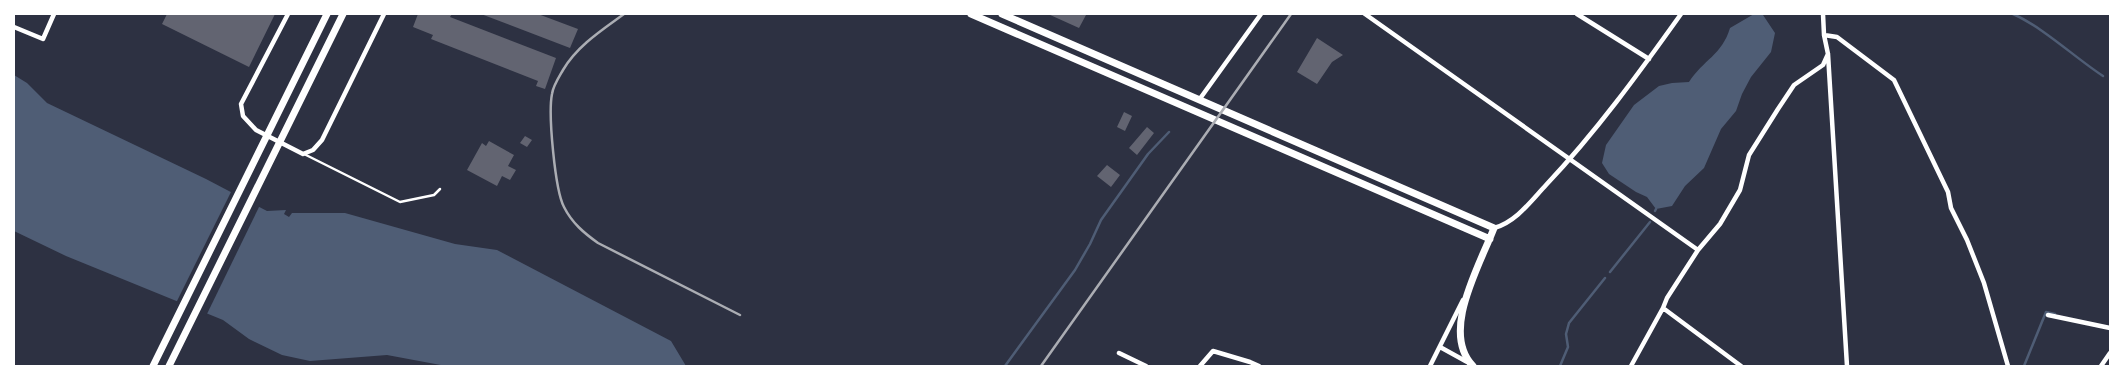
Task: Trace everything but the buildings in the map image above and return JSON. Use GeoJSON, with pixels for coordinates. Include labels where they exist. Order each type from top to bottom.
{"type":"FeatureCollection","features":[{"type":"Feature","properties":{"kind":"main road"},"geometry":{"type":"LineString","coordinates":[[153,366],[327,14]]}},
{"type":"Feature","properties":{"kind":"main road"},"geometry":{"type":"LineString","coordinates":[[169,366],[343,14]]}},
{"type":"Feature","properties":{"kind":"main road"},"geometry":{"type":"LineString","coordinates":[[971,14],[1490,239]]}},
{"type":"Feature","properties":{"kind":"main road"},"geometry":{"type":"LineString","coordinates":[[1002,14],[1494,228],[1464,305],[1460,330],[1462,348],[1473,366]]}},
{"type":"Feature","properties":{"kind":"street"},"geometry":{"type":"LineString","coordinates":[[14,27],[43,39],[54,14]]}},
{"type":"Feature","properties":{"kind":"street"},"geometry":{"type":"LineString","coordinates":[[288,14],[241,104],[243,116],[256,130],[303,154],[312,150],[322,140],[384,14]]}},
{"type":"Feature","properties":{"kind":"street"},"geometry":{"type":"LineString","coordinates":[[1199,100],[1261,14]]}},
{"type":"Feature","properties":{"kind":"street"},"geometry":{"type":"LineString","coordinates":[[1365,14],[1698,250]]}},
{"type":"Feature","properties":{"kind":"street"},"geometry":{"type":"LineString","coordinates":[[1576,14],[1649,59]]}},
{"type":"Feature","properties":{"kind":"street"},"geometry":{"type":"LineString","coordinates":[[1494,228],[1502,226],[1515,217],[1570,159],[1649,59],[1681,14]]}},
{"type":"Feature","properties":{"kind":"street"},"geometry":{"type":"LineString","coordinates":[[1823,14],[1824,35],[1828,54],[1847,366]]}},
{"type":"Feature","properties":{"kind":"street"},"geometry":{"type":"LineString","coordinates":[[1824,35],[1837,37],[1894,80],[1948,192],[1951,208],[1967,240],[1984,283],[2008,366]]}},
{"type":"Feature","properties":{"kind":"street"},"geometry":{"type":"LineString","coordinates":[[1631,366],[1667,298],[1698,250],[1720,224],[1740,190],[1749,155],[1789,93],[1800,80],[1823,65],[1828,54]]}},
{"type":"Feature","properties":{"kind":"street"},"geometry":{"type":"LineString","coordinates":[[1430,366],[1473,280]]}},
{"type":"Feature","properties":{"kind":"street"},"geometry":{"type":"LineString","coordinates":[[1663,308],[1741,366]]}},
{"type":"Feature","properties":{"kind":"street"},"geometry":{"type":"LineString","coordinates":[[2048,315],[2110,328]]}},
{"type":"Feature","properties":{"kind":"street"},"geometry":{"type":"LineString","coordinates":[[1450,326],[1460,330]]}},
{"type":"Feature","properties":{"kind":"street"},"geometry":{"type":"LineString","coordinates":[[1440,347],[1473,366]]}},
{"type":"Feature","properties":{"kind":"street"},"geometry":{"type":"LineString","coordinates":[[1200,366],[1213,351],[1259,366]]}},
{"type":"Feature","properties":{"kind":"street"},"geometry":{"type":"LineString","coordinates":[[1119,352],[1146,366]]}},
{"type":"Feature","properties":{"kind":"street"},"geometry":{"type":"LineString","coordinates":[[2101,366],[2109,356]]}},
{"type":"Feature","properties":{"kind":"lane"},"geometry":{"type":"LineString","coordinates":[[303,154],[400,202],[434,195],[440,189]]}},
{"type":"Feature","properties":{"kind":"water"},"geometry":{"type":"Polygon","coordinates":[[[1754,14],[1763,15],[1775,33],[1771,52],[1751,77],[1736,111],[1721,129],[1704,168],[1685,186],[1672,206],[1656,209],[1647,197],[1609,174],[1602,163],[1606,145],[1634,105],[1659,86],[1689,82],[1694,74],[1722,45],[1730,28],[1754,14]]]}},
{"type":"Feature","properties":{"kind":"water"},"geometry":{"type":"Polygon","coordinates":[[[14,75],[27,83],[47,103],[206,179],[267,211],[286,210],[284,214],[289,217],[292,213],[345,213],[455,244],[497,250],[671,341],[686,366],[446,366],[387,355],[310,361],[282,355],[249,339],[223,320],[66,256],[14,231],[14,75]]]}},
{"type":"Feature","properties":{"kind":"pier"},"geometry":{"type":"Polygon","coordinates":[[[232,190],[260,205],[206,316],[176,303],[232,190]]]}},
{"type":"Feature","properties":{"kind":"waterway"},"geometry":{"type":"LineString","coordinates":[[2013,14],[2047,35],[2103,76]]}},
{"type":"Feature","properties":{"kind":"waterway"},"geometry":{"type":"LineString","coordinates":[[1005,366],[1075,270],[1101,220],[1148,154],[1169,132]]}},
{"type":"Feature","properties":{"kind":"waterway"},"geometry":{"type":"LineString","coordinates":[[1610,272],[1650,222]]}},
{"type":"Feature","properties":{"kind":"waterway"},"geometry":{"type":"LineString","coordinates":[[1560,366],[1568,347],[1566,334],[1569,323],[1605,278]]}},
{"type":"Feature","properties":{"kind":"waterway"},"geometry":{"type":"LineString","coordinates":[[2024,366],[2046,312],[2055,314]]}},
{"type":"Feature","properties":{"kind":"railway"},"geometry":{"type":"LineString","coordinates":[[624,14],[590,39],[575,53],[556,82],[553,91],[551,104],[553,152],[558,185],[564,207],[579,227],[598,243],[740,315]]}},
{"type":"Feature","properties":{"kind":"railway"},"geometry":{"type":"LineString","coordinates":[[1041,366],[1291,14]]}}]}
